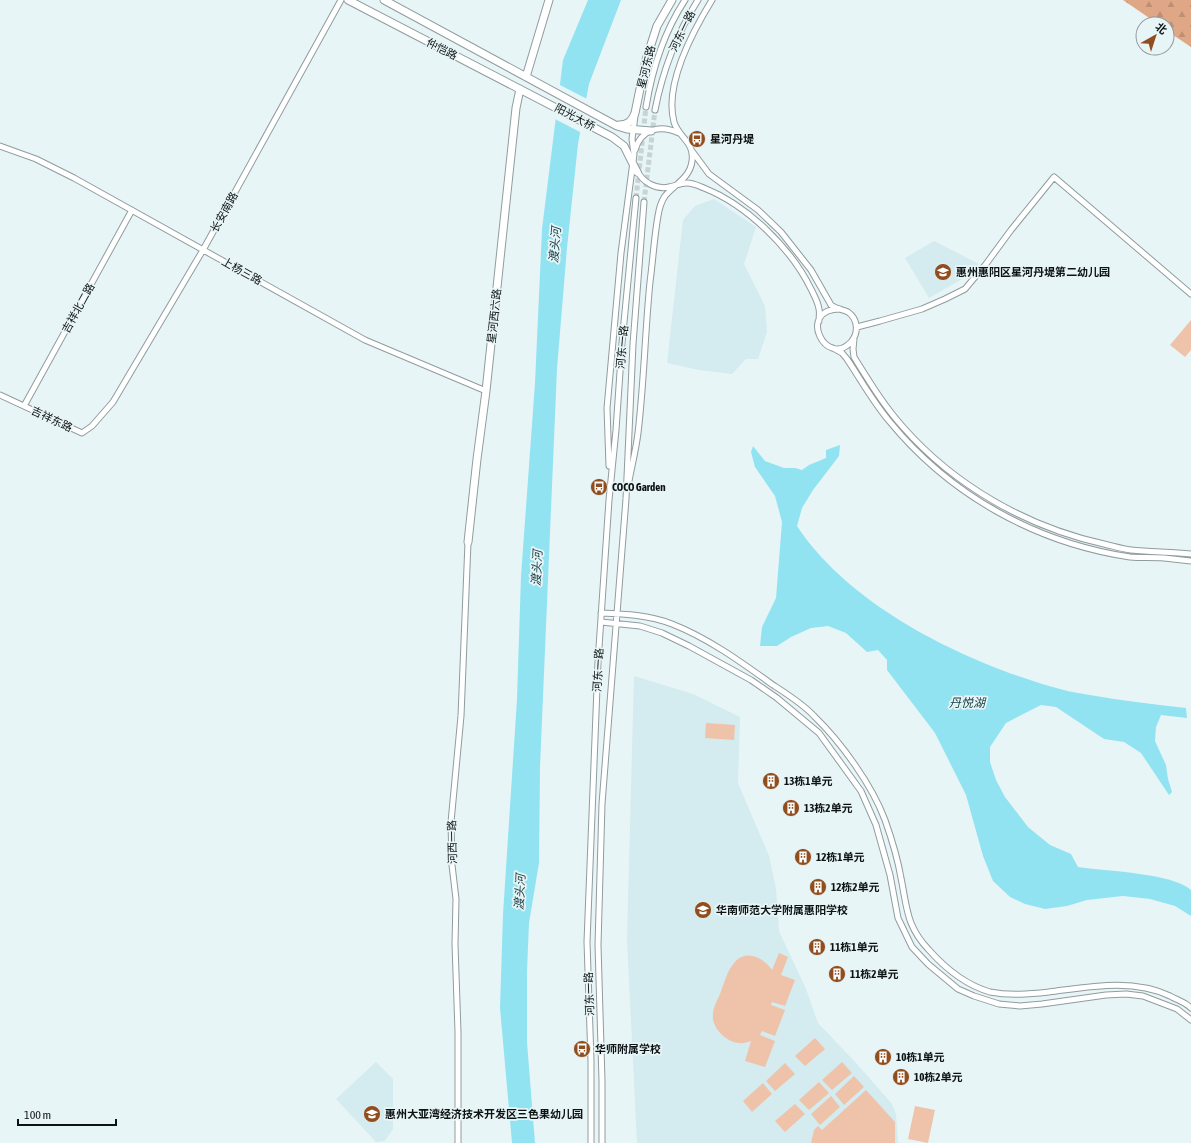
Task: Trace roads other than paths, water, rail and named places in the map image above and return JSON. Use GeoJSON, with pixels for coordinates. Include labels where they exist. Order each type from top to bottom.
{"type":"FeatureCollection","features":[{"type":"Feature","properties":{"kind":"street","name":"长安南路"},"geometry":{"type":"LineString","coordinates":[[99,418],[112,402],[203,250],[341,0]]}},
{"type":"Feature","properties":{"kind":"street","name":"仲恺路"},"geometry":{"type":"LineString","coordinates":[[348,0],[537,97]]}},
{"type":"Feature","properties":{"kind":"street","name":"仲恺路"},"geometry":{"type":"LineString","coordinates":[[384,0],[542,86]]}},
{"type":"Feature","properties":{"kind":"street"},"geometry":{"type":"LineString","coordinates":[[526,77],[549,0]]}},
{"type":"Feature","properties":{"kind":"street","name":"星河东路"},"geometry":{"type":"LineString","coordinates":[[616,125],[625,125],[630,121],[635,113],[646,60],[657,26],[672,0]]}},
{"type":"Feature","properties":{"kind":"street","name":"河东一路"},"geometry":{"type":"LineString","coordinates":[[646,107],[655,67],[665,38],[685,0]]}},
{"type":"Feature","properties":{"kind":"street","name":"河东一路"},"geometry":{"type":"LineString","coordinates":[[655,110],[663,75],[671,53],[680,31],[698,0]]}},
{"type":"Feature","properties":{"kind":"street"},"geometry":{"type":"LineString","coordinates":[[712,0],[688,44],[674,85],[672,113],[674,124],[709,174],[758,210],[781,232],[812,270],[831,305],[851,315],[855,320],[857,327],[854,339],[854,357],[889,409],[918,443],[966,484],[1035,523],[1091,541],[1130,550],[1191,554]]}},
{"type":"Feature","properties":{"kind":"street","name":"阳光大桥"},"geometry":{"type":"LineString","coordinates":[[542,86],[616,125]]}},
{"type":"Feature","properties":{"kind":"street","name":"星河西六路"},"geometry":{"type":"LineString","coordinates":[[468,542],[486,390],[515,115],[520,89]]}},
{"type":"Feature","properties":{"kind":"street","name":"阳光大桥"},"geometry":{"type":"LineString","coordinates":[[537,97],[612,137],[624,146],[633,161]]}},
{"type":"Feature","properties":{"kind":"street"},"geometry":{"type":"LineString","coordinates":[[637,172],[634,163],[633,130],[638,102]]}},
{"type":"Feature","properties":{"kind":"street"},"geometry":{"type":"LineString","coordinates":[[616,125],[633,130],[651,131]]}},
{"type":"Feature","properties":{"kind":"street"},"geometry":{"type":"LineString","coordinates":[[610,485],[607,408],[621,253],[634,154],[642,136],[651,131],[661,128],[671,129],[680,134]]}},
{"type":"Feature","properties":{"kind":"street","name":"上杨三路"},"geometry":{"type":"LineString","coordinates":[[0,146],[36,159],[74,178],[365,340],[486,390]]}},
{"type":"Feature","properties":{"kind":"street"},"geometry":{"type":"LineString","coordinates":[[626,500],[640,415],[648,304],[657,218],[664,197],[685,178],[690,170],[693,160],[692,150]]}},
{"type":"Feature","properties":{"kind":"street"},"geometry":{"type":"LineString","coordinates":[[633,161],[637,172],[651,185],[669,187],[688,183],[705,188],[742,209],[762,226],[777,240],[807,280],[817,300],[819,321]]}},
{"type":"Feature","properties":{"kind":"street"},"geometry":{"type":"LineString","coordinates":[[857,327],[922,309],[965,288],[986,264],[1011,230],[1054,177],[1191,294]]}},
{"type":"Feature","properties":{"kind":"street","name":"河东一路"},"geometry":{"type":"LineString","coordinates":[[591,1143],[591,1060],[588,942],[598,662],[610,485],[636,198]]}},
{"type":"Feature","properties":{"kind":"street","name":"河东一路"},"geometry":{"type":"LineString","coordinates":[[602,1143],[598,938],[602,804],[626,500],[633,344],[644,202]]}},
{"type":"Feature","properties":{"kind":"street","name":"吉祥北二路"},"geometry":{"type":"LineString","coordinates":[[24,406],[132,210]]}},
{"type":"Feature","properties":{"kind":"street"},"geometry":{"type":"LineString","coordinates":[[840,309],[834,309],[822,316],[817,327],[821,340],[825,344],[842,353],[888,420],[903,437],[933,466],[963,490],[986,506],[1028,527],[1087,547],[1131,557],[1191,561]]}},
{"type":"Feature","properties":{"kind":"street"},"geometry":{"type":"LineString","coordinates":[[833,348],[844,347],[850,344],[854,339]]}},
{"type":"Feature","properties":{"kind":"street","name":"吉祥东路"},"geometry":{"type":"LineString","coordinates":[[0,395],[82,433],[92,426],[99,418]]}},
{"type":"Feature","properties":{"kind":"street","name":"河西一路"},"geometry":{"type":"LineString","coordinates":[[458,1143],[458,1039],[455,944],[456,899],[452,865],[451,822],[461,716],[468,542]]}},
{"type":"Feature","properties":{"kind":"street"},"geometry":{"type":"LineString","coordinates":[[601,613],[649,618],[670,623],[687,630],[745,664],[812,714],[828,730],[862,775],[885,820],[901,876],[907,915],[918,936],[929,950],[949,969],[966,982],[990,992],[1014,995],[1116,985],[1139,986],[1158,991],[1187,1004],[1191,1008]]}},
{"type":"Feature","properties":{"kind":"street"},"geometry":{"type":"LineString","coordinates":[[601,622],[640,626],[662,634],[725,665],[751,680],[777,698],[819,733],[861,791],[876,825],[890,875],[898,918],[912,947],[928,964],[958,989],[999,1004],[1020,1006],[1106,995],[1126,994],[1143,996],[1177,1009],[1191,1020]]}},
{"type":"Feature","properties":{"kind":"water","name":"渡头河"},"geometry":{"type":"Polygon","coordinates":[[[588,0],[621,0],[589,84],[578,144],[567,248],[557,369],[540,767],[539,863],[529,923],[527,972],[527,1042],[535,1143],[512,1143],[500,1008],[503,914],[517,699],[521,576],[535,383],[542,229],[563,60],[588,0]]]}},
{"type":"Feature","properties":{"kind":"water","name":"丹悦湖"},"geometry":{"type":"Polygon","coordinates":[[[840,445],[839,456],[813,490],[802,508],[797,526],[820,556],[848,583],[880,607],[914,629],[988,665],[1024,678],[1071,692],[1186,708],[1187,718],[1161,715],[1156,727],[1155,741],[1166,765],[1172,792],[1169,795],[1141,753],[1124,742],[1104,739],[1056,707],[1041,705],[1006,723],[990,747],[990,762],[996,780],[1005,797],[1028,827],[1050,845],[1071,854],[1078,867],[1154,876],[1182,884],[1191,890],[1191,916],[1175,906],[1150,899],[1123,896],[1087,900],[1067,906],[1045,909],[1025,904],[1010,897],[993,881],[983,856],[966,795],[935,733],[887,670],[887,660],[878,650],[867,652],[846,633],[828,626],[811,628],[791,637],[777,646],[760,646],[762,627],[776,598],[782,522],[775,496],[755,467],[751,452],[753,446],[765,461],[784,468],[795,468],[802,470],[809,465],[826,458],[826,450],[840,445]]]}},
{"type":"Feature","properties":{"kind":"tunnel"},"geometry":{"type":"LineString","coordinates":[[636,198],[646,107]]}},
{"type":"Feature","properties":{"kind":"tunnel"},"geometry":{"type":"LineString","coordinates":[[644,202],[655,110]]}},
{"type":"Feature","properties":{"kind":"place","name":"星河丹堤"},"geometry":{"type":"Point","coordinates":[697,139]}},
{"type":"Feature","properties":{"kind":"place","name":"惠州惠阳区星河丹堤第二幼儿园"},"geometry":{"type":"Point","coordinates":[943,272]}},
{"type":"Feature","properties":{"kind":"place","name":"COCO Garden"},"geometry":{"type":"Point","coordinates":[599,487]}},
{"type":"Feature","properties":{"kind":"place","name":"13栋1单元"},"geometry":{"type":"Point","coordinates":[771,781]}},
{"type":"Feature","properties":{"kind":"place","name":"13栋2单元"},"geometry":{"type":"Point","coordinates":[791,808]}},
{"type":"Feature","properties":{"kind":"place","name":"12栋1单元"},"geometry":{"type":"Point","coordinates":[803,857]}},
{"type":"Feature","properties":{"kind":"place","name":"12栋2单元"},"geometry":{"type":"Point","coordinates":[818,887]}},
{"type":"Feature","properties":{"kind":"place","name":"华南师范大学附属惠阳学校"},"geometry":{"type":"Point","coordinates":[703,910]}},
{"type":"Feature","properties":{"kind":"place","name":"11栋1单元"},"geometry":{"type":"Point","coordinates":[817,947]}},
{"type":"Feature","properties":{"kind":"place","name":"11栋2单元"},"geometry":{"type":"Point","coordinates":[837,974]}},
{"type":"Feature","properties":{"kind":"place","name":"华师附属学校"},"geometry":{"type":"Point","coordinates":[582,1049]}},
{"type":"Feature","properties":{"kind":"place","name":"10栋1单元"},"geometry":{"type":"Point","coordinates":[883,1057]}},
{"type":"Feature","properties":{"kind":"place","name":"10栋2单元"},"geometry":{"type":"Point","coordinates":[901,1077]}},
{"type":"Feature","properties":{"kind":"place","name":"惠州大亚湾经济技术开发区三色果幼儿园"},"geometry":{"type":"Point","coordinates":[372,1114]}}]}
